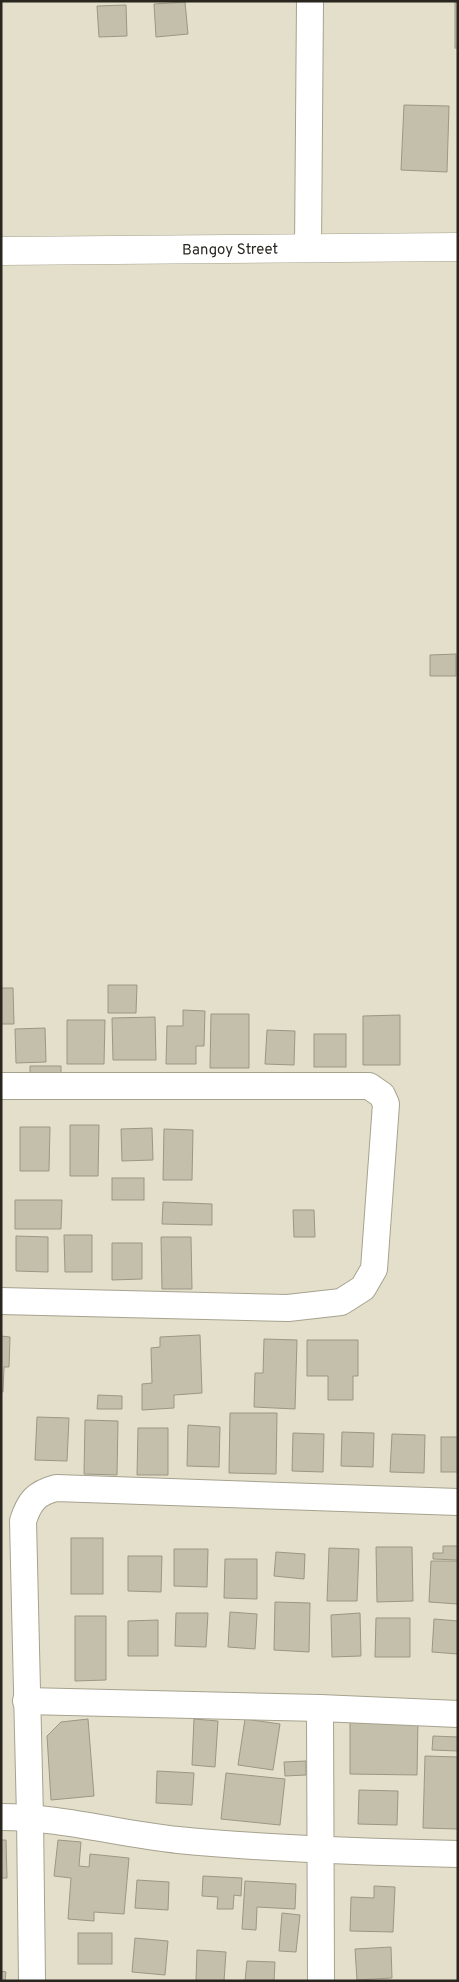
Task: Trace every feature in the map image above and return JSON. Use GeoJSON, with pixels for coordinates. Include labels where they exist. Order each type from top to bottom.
{"type":"FeatureCollection","features":[{"type":"Feature","properties":{"kind":"main road","name":"Bangoy Street"},"geometry":{"type":"LineString","coordinates":[[1,251],[458,247]]}},
{"type":"Feature","properties":{"kind":"street"},"geometry":{"type":"LineString","coordinates":[[308,248],[310,1]]}},
{"type":"Feature","properties":{"kind":"street"},"geometry":{"type":"LineString","coordinates":[[1,1086],[368,1086],[377,1090],[382,1095],[386,1104],[374,1269],[363,1288],[341,1302],[288,1308],[1,1301]]}},
{"type":"Feature","properties":{"kind":"street"},"geometry":{"type":"LineString","coordinates":[[32,1981],[23,1522],[32,1501],[42,1492],[56,1488],[458,1502]]}},
{"type":"Feature","properties":{"kind":"street"},"geometry":{"type":"LineString","coordinates":[[26,1701],[320,1708],[458,1714]]}},
{"type":"Feature","properties":{"kind":"street"},"geometry":{"type":"LineString","coordinates":[[320,1708],[321,1981]]}},
{"type":"Feature","properties":{"kind":"street"},"geometry":{"type":"LineString","coordinates":[[1,1818],[30,1817],[176,1840],[320,1850],[458,1854]]}},
{"type":"Feature","properties":{"kind":"building"},"geometry":{"type":"Polygon","coordinates":[[[455,1],[458,1],[458,48],[455,48],[455,1]]]}},
{"type":"Feature","properties":{"kind":"building"},"geometry":{"type":"Polygon","coordinates":[[[185,2],[188,34],[156,37],[154,4],[185,2]]]}},
{"type":"Feature","properties":{"kind":"building"},"geometry":{"type":"Polygon","coordinates":[[[126,5],[127,36],[99,37],[97,6],[126,5]]]}},
{"type":"Feature","properties":{"kind":"building"},"geometry":{"type":"Polygon","coordinates":[[[404,105],[449,106],[447,172],[401,170],[404,105]]]}},
{"type":"Feature","properties":{"kind":"building"},"geometry":{"type":"Polygon","coordinates":[[[456,654],[456,676],[430,676],[430,655],[456,654]]]}},
{"type":"Feature","properties":{"kind":"building"},"geometry":{"type":"Polygon","coordinates":[[[108,985],[137,985],[136,1013],[108,1013],[108,985]]]}},
{"type":"Feature","properties":{"kind":"building"},"geometry":{"type":"Polygon","coordinates":[[[1,988],[13,988],[14,1024],[1,1024],[1,988]]]}},
{"type":"Feature","properties":{"kind":"building"},"geometry":{"type":"Polygon","coordinates":[[[183,1010],[205,1011],[204,1046],[196,1046],[196,1064],[166,1064],[167,1026],[183,1026],[183,1010]]]}},
{"type":"Feature","properties":{"kind":"building"},"geometry":{"type":"Polygon","coordinates":[[[211,1014],[249,1014],[249,1068],[210,1068],[211,1014]]]}},
{"type":"Feature","properties":{"kind":"building"},"geometry":{"type":"Polygon","coordinates":[[[400,1015],[400,1065],[363,1065],[363,1016],[400,1015]]]}},
{"type":"Feature","properties":{"kind":"building"},"geometry":{"type":"Polygon","coordinates":[[[155,1017],[156,1060],[113,1060],[112,1018],[155,1017]]]}},
{"type":"Feature","properties":{"kind":"building"},"geometry":{"type":"Polygon","coordinates":[[[67,1020],[105,1020],[104,1064],[67,1064],[67,1020]]]}},
{"type":"Feature","properties":{"kind":"building"},"geometry":{"type":"Polygon","coordinates":[[[45,1028],[46,1062],[16,1063],[15,1029],[45,1028]]]}},
{"type":"Feature","properties":{"kind":"building"},"geometry":{"type":"Polygon","coordinates":[[[267,1030],[295,1031],[294,1065],[265,1064],[267,1030]]]}},
{"type":"Feature","properties":{"kind":"building"},"geometry":{"type":"Polygon","coordinates":[[[314,1034],[346,1034],[346,1067],[314,1067],[314,1034]]]}},
{"type":"Feature","properties":{"kind":"building"},"geometry":{"type":"Polygon","coordinates":[[[30,1066],[61,1066],[61,1083],[30,1084],[30,1066]]]}},
{"type":"Feature","properties":{"kind":"building"},"geometry":{"type":"Polygon","coordinates":[[[70,1125],[99,1125],[98,1176],[70,1176],[70,1125]]]}},
{"type":"Feature","properties":{"kind":"building"},"geometry":{"type":"Polygon","coordinates":[[[20,1127],[50,1127],[49,1171],[20,1171],[20,1127]]]}},
{"type":"Feature","properties":{"kind":"building"},"geometry":{"type":"Polygon","coordinates":[[[152,1128],[153,1160],[122,1161],[121,1129],[152,1128]]]}},
{"type":"Feature","properties":{"kind":"building"},"geometry":{"type":"Polygon","coordinates":[[[164,1129],[193,1130],[192,1180],[163,1180],[164,1129]]]}},
{"type":"Feature","properties":{"kind":"building"},"geometry":{"type":"Polygon","coordinates":[[[112,1178],[144,1178],[144,1200],[112,1200],[112,1178]]]}},
{"type":"Feature","properties":{"kind":"building"},"geometry":{"type":"Polygon","coordinates":[[[15,1200],[62,1200],[61,1229],[15,1229],[15,1200]]]}},
{"type":"Feature","properties":{"kind":"building"},"geometry":{"type":"Polygon","coordinates":[[[163,1202],[212,1204],[212,1225],[162,1224],[163,1202]]]}},
{"type":"Feature","properties":{"kind":"building"},"geometry":{"type":"Polygon","coordinates":[[[293,1210],[314,1210],[315,1237],[294,1237],[293,1210]]]}},
{"type":"Feature","properties":{"kind":"building"},"geometry":{"type":"Polygon","coordinates":[[[64,1235],[92,1235],[92,1272],[65,1272],[64,1235]]]}},
{"type":"Feature","properties":{"kind":"building"},"geometry":{"type":"Polygon","coordinates":[[[16,1236],[48,1237],[48,1272],[16,1271],[16,1236]]]}},
{"type":"Feature","properties":{"kind":"building"},"geometry":{"type":"Polygon","coordinates":[[[161,1237],[191,1237],[192,1289],[162,1289],[161,1237]]]}},
{"type":"Feature","properties":{"kind":"building"},"geometry":{"type":"Polygon","coordinates":[[[112,1243],[142,1243],[142,1279],[112,1280],[112,1243]]]}},
{"type":"Feature","properties":{"kind":"building"},"geometry":{"type":"Polygon","coordinates":[[[200,1335],[202,1393],[174,1395],[174,1408],[142,1410],[142,1384],[152,1383],[151,1348],[160,1347],[160,1337],[200,1335]]]}},
{"type":"Feature","properties":{"kind":"building"},"geometry":{"type":"Polygon","coordinates":[[[1,1336],[10,1337],[9,1367],[4,1367],[3,1392],[1,1392],[1,1336]]]}},
{"type":"Feature","properties":{"kind":"building"},"geometry":{"type":"Polygon","coordinates":[[[264,1339],[297,1340],[295,1409],[254,1407],[255,1373],[263,1373],[264,1339]]]}},
{"type":"Feature","properties":{"kind":"building"},"geometry":{"type":"Polygon","coordinates":[[[307,1340],[358,1340],[358,1376],[353,1376],[353,1400],[328,1400],[328,1376],[307,1376],[307,1340]]]}},
{"type":"Feature","properties":{"kind":"building"},"geometry":{"type":"Polygon","coordinates":[[[98,1395],[122,1396],[122,1409],[97,1409],[98,1395]]]}},
{"type":"Feature","properties":{"kind":"building"},"geometry":{"type":"Polygon","coordinates":[[[230,1413],[277,1413],[276,1474],[229,1473],[230,1413]]]}},
{"type":"Feature","properties":{"kind":"building"},"geometry":{"type":"Polygon","coordinates":[[[37,1417],[69,1418],[67,1461],[35,1460],[37,1417]]]}},
{"type":"Feature","properties":{"kind":"building"},"geometry":{"type":"Polygon","coordinates":[[[85,1420],[118,1421],[117,1475],[84,1474],[85,1420]]]}},
{"type":"Feature","properties":{"kind":"building"},"geometry":{"type":"Polygon","coordinates":[[[188,1425],[220,1427],[219,1467],[187,1466],[188,1425]]]}},
{"type":"Feature","properties":{"kind":"building"},"geometry":{"type":"Polygon","coordinates":[[[138,1428],[168,1428],[168,1475],[137,1475],[138,1428]]]}},
{"type":"Feature","properties":{"kind":"building"},"geometry":{"type":"Polygon","coordinates":[[[342,1432],[374,1433],[373,1467],[341,1466],[342,1432]]]}},
{"type":"Feature","properties":{"kind":"building"},"geometry":{"type":"Polygon","coordinates":[[[293,1433],[324,1434],[323,1472],[292,1471],[293,1433]]]}},
{"type":"Feature","properties":{"kind":"building"},"geometry":{"type":"Polygon","coordinates":[[[392,1434],[425,1435],[424,1473],[390,1472],[392,1434]]]}},
{"type":"Feature","properties":{"kind":"building"},"geometry":{"type":"Polygon","coordinates":[[[441,1437],[458,1437],[458,1472],[441,1472],[441,1437]]]}},
{"type":"Feature","properties":{"kind":"building"},"geometry":{"type":"Polygon","coordinates":[[[71,1538],[103,1538],[103,1594],[71,1594],[71,1538]]]}},
{"type":"Feature","properties":{"kind":"building"},"geometry":{"type":"Polygon","coordinates":[[[443,1546],[458,1546],[458,1560],[433,1559],[433,1553],[443,1553],[443,1546]]]}},
{"type":"Feature","properties":{"kind":"building"},"geometry":{"type":"Polygon","coordinates":[[[376,1547],[412,1547],[413,1601],[377,1602],[376,1547]]]}},
{"type":"Feature","properties":{"kind":"building"},"geometry":{"type":"Polygon","coordinates":[[[329,1548],[359,1549],[357,1601],[327,1601],[329,1548]]]}},
{"type":"Feature","properties":{"kind":"building"},"geometry":{"type":"Polygon","coordinates":[[[174,1549],[208,1549],[207,1587],[174,1586],[174,1549]]]}},
{"type":"Feature","properties":{"kind":"building"},"geometry":{"type":"Polygon","coordinates":[[[276,1552],[305,1554],[304,1579],[274,1576],[276,1552]]]}},
{"type":"Feature","properties":{"kind":"building"},"geometry":{"type":"Polygon","coordinates":[[[128,1556],[162,1556],[161,1592],[128,1591],[128,1556]]]}},
{"type":"Feature","properties":{"kind":"building"},"geometry":{"type":"Polygon","coordinates":[[[225,1559],[257,1559],[257,1599],[224,1598],[225,1559]]]}},
{"type":"Feature","properties":{"kind":"building"},"geometry":{"type":"Polygon","coordinates":[[[431,1561],[458,1561],[458,1604],[429,1602],[431,1561]]]}},
{"type":"Feature","properties":{"kind":"building"},"geometry":{"type":"Polygon","coordinates":[[[275,1602],[310,1603],[309,1652],[274,1650],[275,1602]]]}},
{"type":"Feature","properties":{"kind":"building"},"geometry":{"type":"Polygon","coordinates":[[[230,1612],[257,1614],[255,1649],[228,1647],[230,1612]]]}},
{"type":"Feature","properties":{"kind":"building"},"geometry":{"type":"Polygon","coordinates":[[[176,1613],[208,1613],[206,1647],[175,1646],[176,1613]]]}},
{"type":"Feature","properties":{"kind":"building"},"geometry":{"type":"Polygon","coordinates":[[[360,1613],[361,1656],[332,1657],[331,1615],[360,1613]]]}},
{"type":"Feature","properties":{"kind":"building"},"geometry":{"type":"Polygon","coordinates":[[[75,1616],[106,1616],[106,1680],[75,1681],[75,1616]]]}},
{"type":"Feature","properties":{"kind":"building"},"geometry":{"type":"Polygon","coordinates":[[[376,1618],[410,1618],[410,1657],[375,1657],[376,1618]]]}},
{"type":"Feature","properties":{"kind":"building"},"geometry":{"type":"Polygon","coordinates":[[[434,1619],[458,1621],[458,1654],[432,1652],[434,1619]]]}},
{"type":"Feature","properties":{"kind":"building"},"geometry":{"type":"Polygon","coordinates":[[[158,1620],[158,1656],[128,1656],[128,1621],[158,1620]]]}},
{"type":"Feature","properties":{"kind":"building"},"geometry":{"type":"Polygon","coordinates":[[[88,1719],[94,1796],[51,1800],[47,1736],[61,1722],[88,1719]]]}},
{"type":"Feature","properties":{"kind":"building"},"geometry":{"type":"Polygon","coordinates":[[[194,1719],[218,1721],[215,1767],[192,1765],[194,1719]]]}},
{"type":"Feature","properties":{"kind":"building"},"geometry":{"type":"Polygon","coordinates":[[[245,1719],[280,1724],[273,1770],[238,1765],[245,1719]]]}},
{"type":"Feature","properties":{"kind":"building"},"geometry":{"type":"Polygon","coordinates":[[[350,1720],[418,1721],[417,1775],[350,1774],[350,1720]]]}},
{"type":"Feature","properties":{"kind":"building"},"geometry":{"type":"Polygon","coordinates":[[[433,1736],[458,1737],[458,1751],[432,1750],[433,1736]]]}},
{"type":"Feature","properties":{"kind":"building"},"geometry":{"type":"Polygon","coordinates":[[[425,1756],[458,1757],[458,1829],[423,1828],[425,1756]]]}},
{"type":"Feature","properties":{"kind":"building"},"geometry":{"type":"Polygon","coordinates":[[[306,1761],[306,1775],[285,1776],[284,1762],[306,1761]]]}},
{"type":"Feature","properties":{"kind":"building"},"geometry":{"type":"Polygon","coordinates":[[[157,1771],[194,1773],[192,1805],[156,1803],[157,1771]]]}},
{"type":"Feature","properties":{"kind":"building"},"geometry":{"type":"Polygon","coordinates":[[[226,1773],[285,1779],[280,1825],[221,1819],[226,1773]]]}},
{"type":"Feature","properties":{"kind":"building"},"geometry":{"type":"Polygon","coordinates":[[[359,1790],[398,1791],[397,1825],[358,1824],[359,1790]]]}},
{"type":"Feature","properties":{"kind":"building"},"geometry":{"type":"Polygon","coordinates":[[[1,1840],[6,1840],[7,1878],[1,1878],[1,1840]]]}},
{"type":"Feature","properties":{"kind":"building"},"geometry":{"type":"Polygon","coordinates":[[[58,1840],[81,1842],[79,1866],[89,1867],[90,1854],[129,1858],[124,1914],[94,1912],[94,1921],[68,1919],[71,1878],[54,1876],[58,1840]]]}},
{"type":"Feature","properties":{"kind":"building"},"geometry":{"type":"Polygon","coordinates":[[[203,1876],[242,1878],[241,1896],[234,1895],[233,1909],[217,1909],[218,1897],[202,1896],[203,1876]]]}},
{"type":"Feature","properties":{"kind":"building"},"geometry":{"type":"Polygon","coordinates":[[[137,1880],[169,1882],[168,1910],[135,1908],[137,1880]]]}},
{"type":"Feature","properties":{"kind":"building"},"geometry":{"type":"Polygon","coordinates":[[[245,1881],[296,1884],[295,1909],[257,1907],[256,1930],[242,1929],[245,1881]]]}},
{"type":"Feature","properties":{"kind":"building"},"geometry":{"type":"Polygon","coordinates":[[[374,1886],[395,1887],[393,1932],[350,1931],[351,1897],[374,1898],[374,1886]]]}},
{"type":"Feature","properties":{"kind":"building"},"geometry":{"type":"Polygon","coordinates":[[[282,1913],[300,1915],[296,1952],[279,1951],[282,1913]]]}},
{"type":"Feature","properties":{"kind":"building"},"geometry":{"type":"Polygon","coordinates":[[[78,1933],[112,1933],[112,1964],[78,1964],[78,1933]]]}},
{"type":"Feature","properties":{"kind":"building"},"geometry":{"type":"Polygon","coordinates":[[[135,1938],[168,1941],[165,1975],[132,1972],[135,1938]]]}},
{"type":"Feature","properties":{"kind":"building"},"geometry":{"type":"Polygon","coordinates":[[[391,1947],[392,1978],[357,1980],[355,1949],[391,1947]]]}},
{"type":"Feature","properties":{"kind":"building"},"geometry":{"type":"Polygon","coordinates":[[[197,1950],[226,1952],[224,1981],[196,1981],[197,1950]]]}},
{"type":"Feature","properties":{"kind":"building"},"geometry":{"type":"Polygon","coordinates":[[[247,1961],[275,1962],[274,1981],[245,1981],[247,1961]]]}},
{"type":"Feature","properties":{"kind":"building"},"geometry":{"type":"Polygon","coordinates":[[[1,1971],[6,1972],[5,1981],[1,1981],[1,1971]]]}}]}
